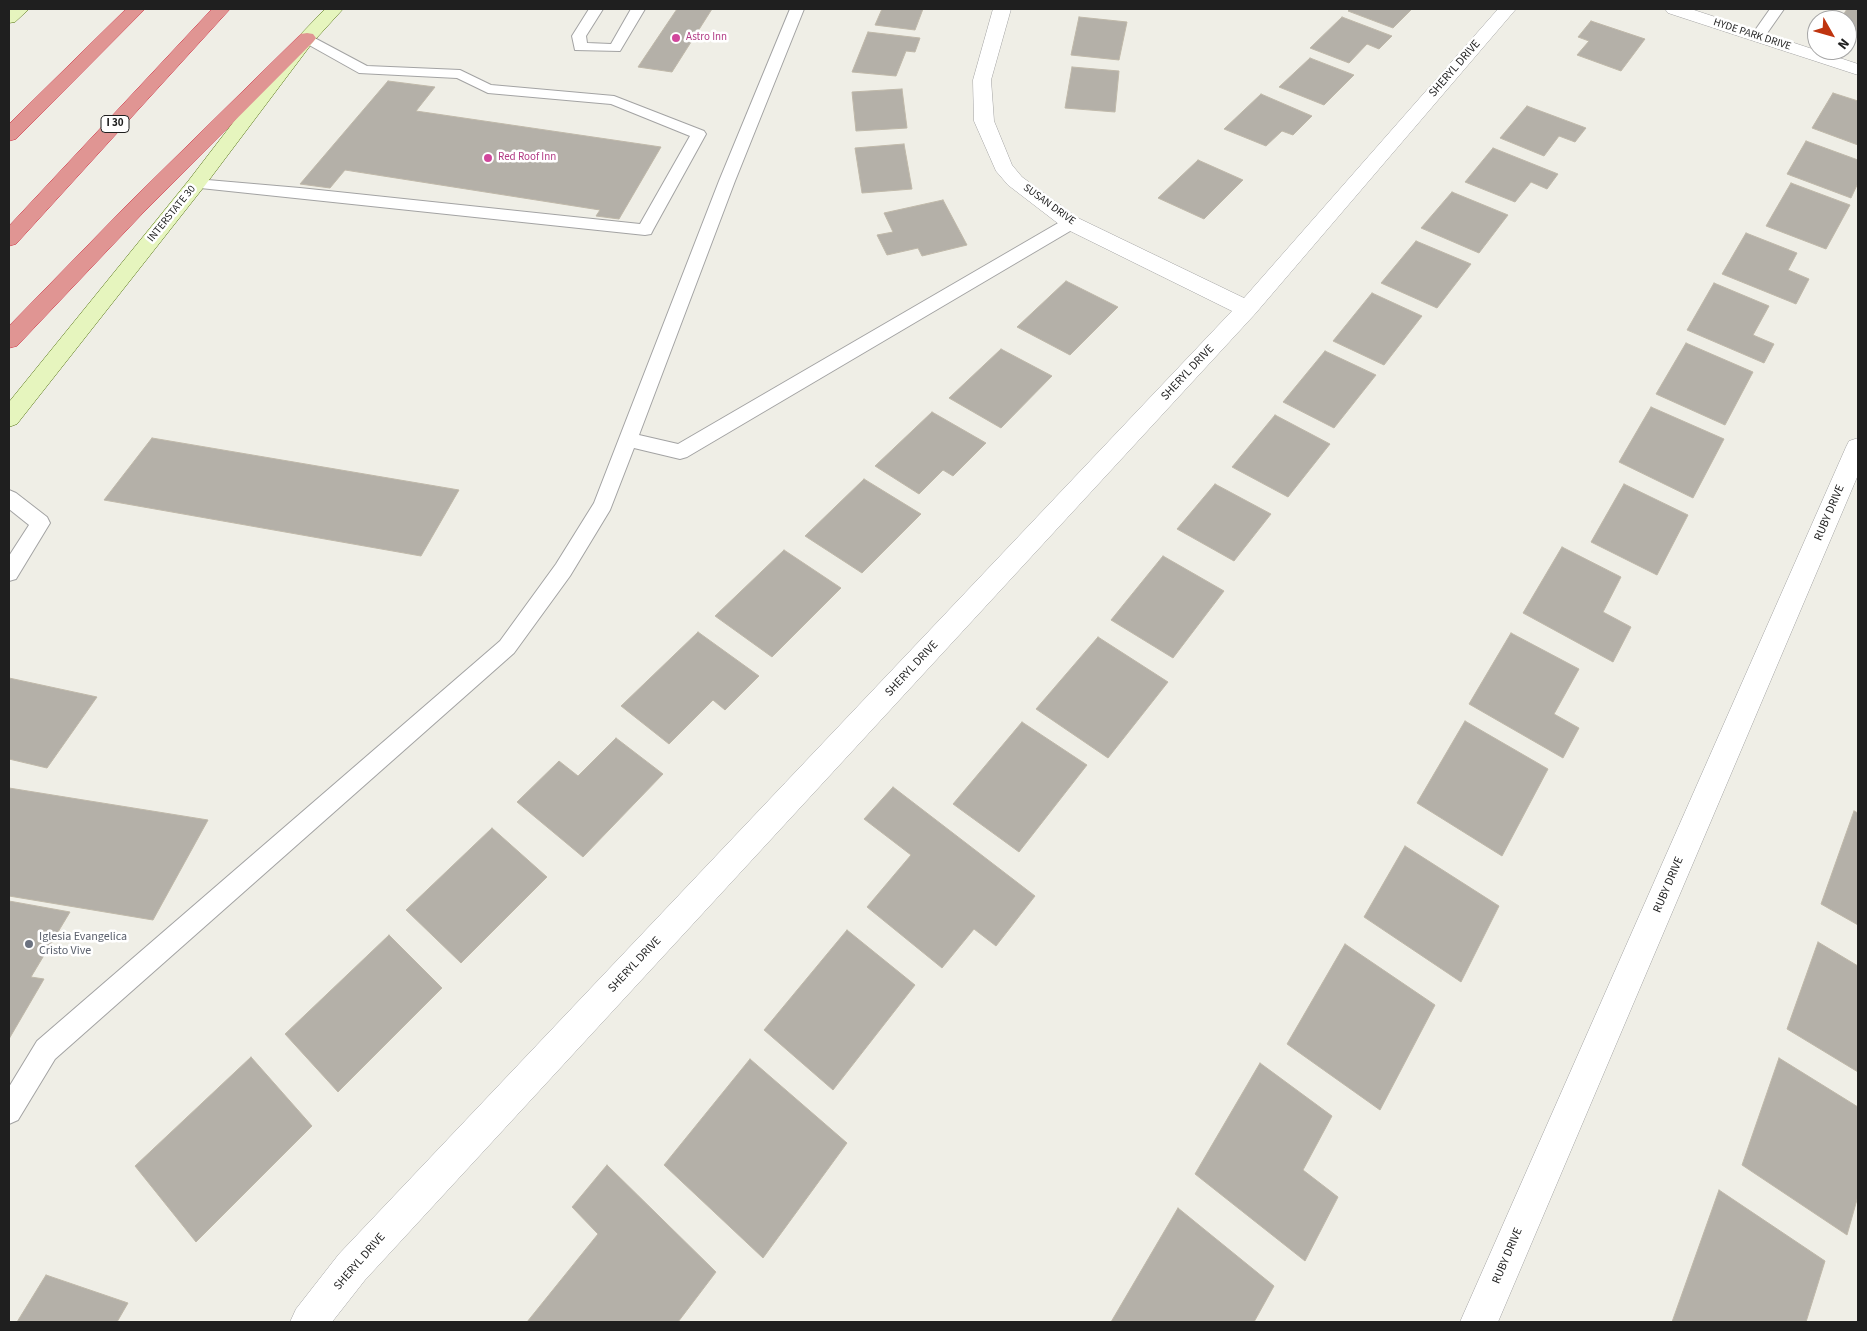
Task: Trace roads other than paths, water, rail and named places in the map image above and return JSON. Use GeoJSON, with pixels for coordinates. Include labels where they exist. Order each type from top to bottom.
{"type":"FeatureCollection","features":[{"type":"Feature","properties":{"kind":"highway"},"geometry":{"type":"LineString","coordinates":[[9,135],[136,9]]}},
{"type":"Feature","properties":{"kind":"highway","name":"I 30"},"geometry":{"type":"LineString","coordinates":[[9,239],[222,9]]}},
{"type":"Feature","properties":{"kind":"highway"},"geometry":{"type":"LineString","coordinates":[[9,340],[135,209],[307,38]]}},
{"type":"Feature","properties":{"kind":"main road"},"geometry":{"type":"LineString","coordinates":[[9,18],[20,9]]}},
{"type":"Feature","properties":{"kind":"main road","name":"INTERSTATE 30"},"geometry":{"type":"LineString","coordinates":[[9,418],[196,184],[307,38],[334,9]]}},
{"type":"Feature","properties":{"kind":"street","name":"SUSAN DRIVE"},"geometry":{"type":"LineString","coordinates":[[1002,9],[982,80],[984,121],[1003,167],[1015,181],[1071,223],[1248,309]]}},
{"type":"Feature","properties":{"kind":"street","name":"SHERYL DRIVE"},"geometry":{"type":"LineString","coordinates":[[309,1322],[352,1268],[1248,309],[1507,9]]}},
{"type":"Feature","properties":{"kind":"street","name":"HYDE PARK DRIVE"},"geometry":{"type":"LineString","coordinates":[[1674,9],[1858,70]]}},
{"type":"Feature","properties":{"kind":"street","name":"RUBY DRIVE"},"geometry":{"type":"LineString","coordinates":[[1479,1322],[1858,447]]}},
{"type":"Feature","properties":{"kind":"lane"},"geometry":{"type":"LineString","coordinates":[[596,9],[579,36],[580,47],[615,48],[638,9]]}},
{"type":"Feature","properties":{"kind":"lane"},"geometry":{"type":"LineString","coordinates":[[9,1111],[46,1050],[507,647],[563,570],[603,505],[726,181],[797,9]]}},
{"type":"Feature","properties":{"kind":"lane"},"geometry":{"type":"LineString","coordinates":[[1758,36],[1777,9]]}},
{"type":"Feature","properties":{"kind":"lane"},"geometry":{"type":"LineString","coordinates":[[196,184],[300,192],[645,230],[699,134],[614,100],[488,89],[460,74],[364,70],[307,38]]}},
{"type":"Feature","properties":{"kind":"lane"},"geometry":{"type":"LineString","coordinates":[[628,440],[680,452],[1071,223]]}},
{"type":"Feature","properties":{"kind":"lane"},"geometry":{"type":"LineString","coordinates":[[9,498],[40,523],[9,573]]}},
{"type":"Feature","properties":{"kind":"place","name":"Astro Inn"},"geometry":{"type":"Point","coordinates":[676,38]}},
{"type":"Feature","properties":{"kind":"place","name":"Red Roof Inn"},"geometry":{"type":"Point","coordinates":[488,158]}},
{"type":"Feature","properties":{"kind":"place","name":"Iglesia Evangelica Cristo Vive"},"geometry":{"type":"Point","coordinates":[29,944]}}]}
